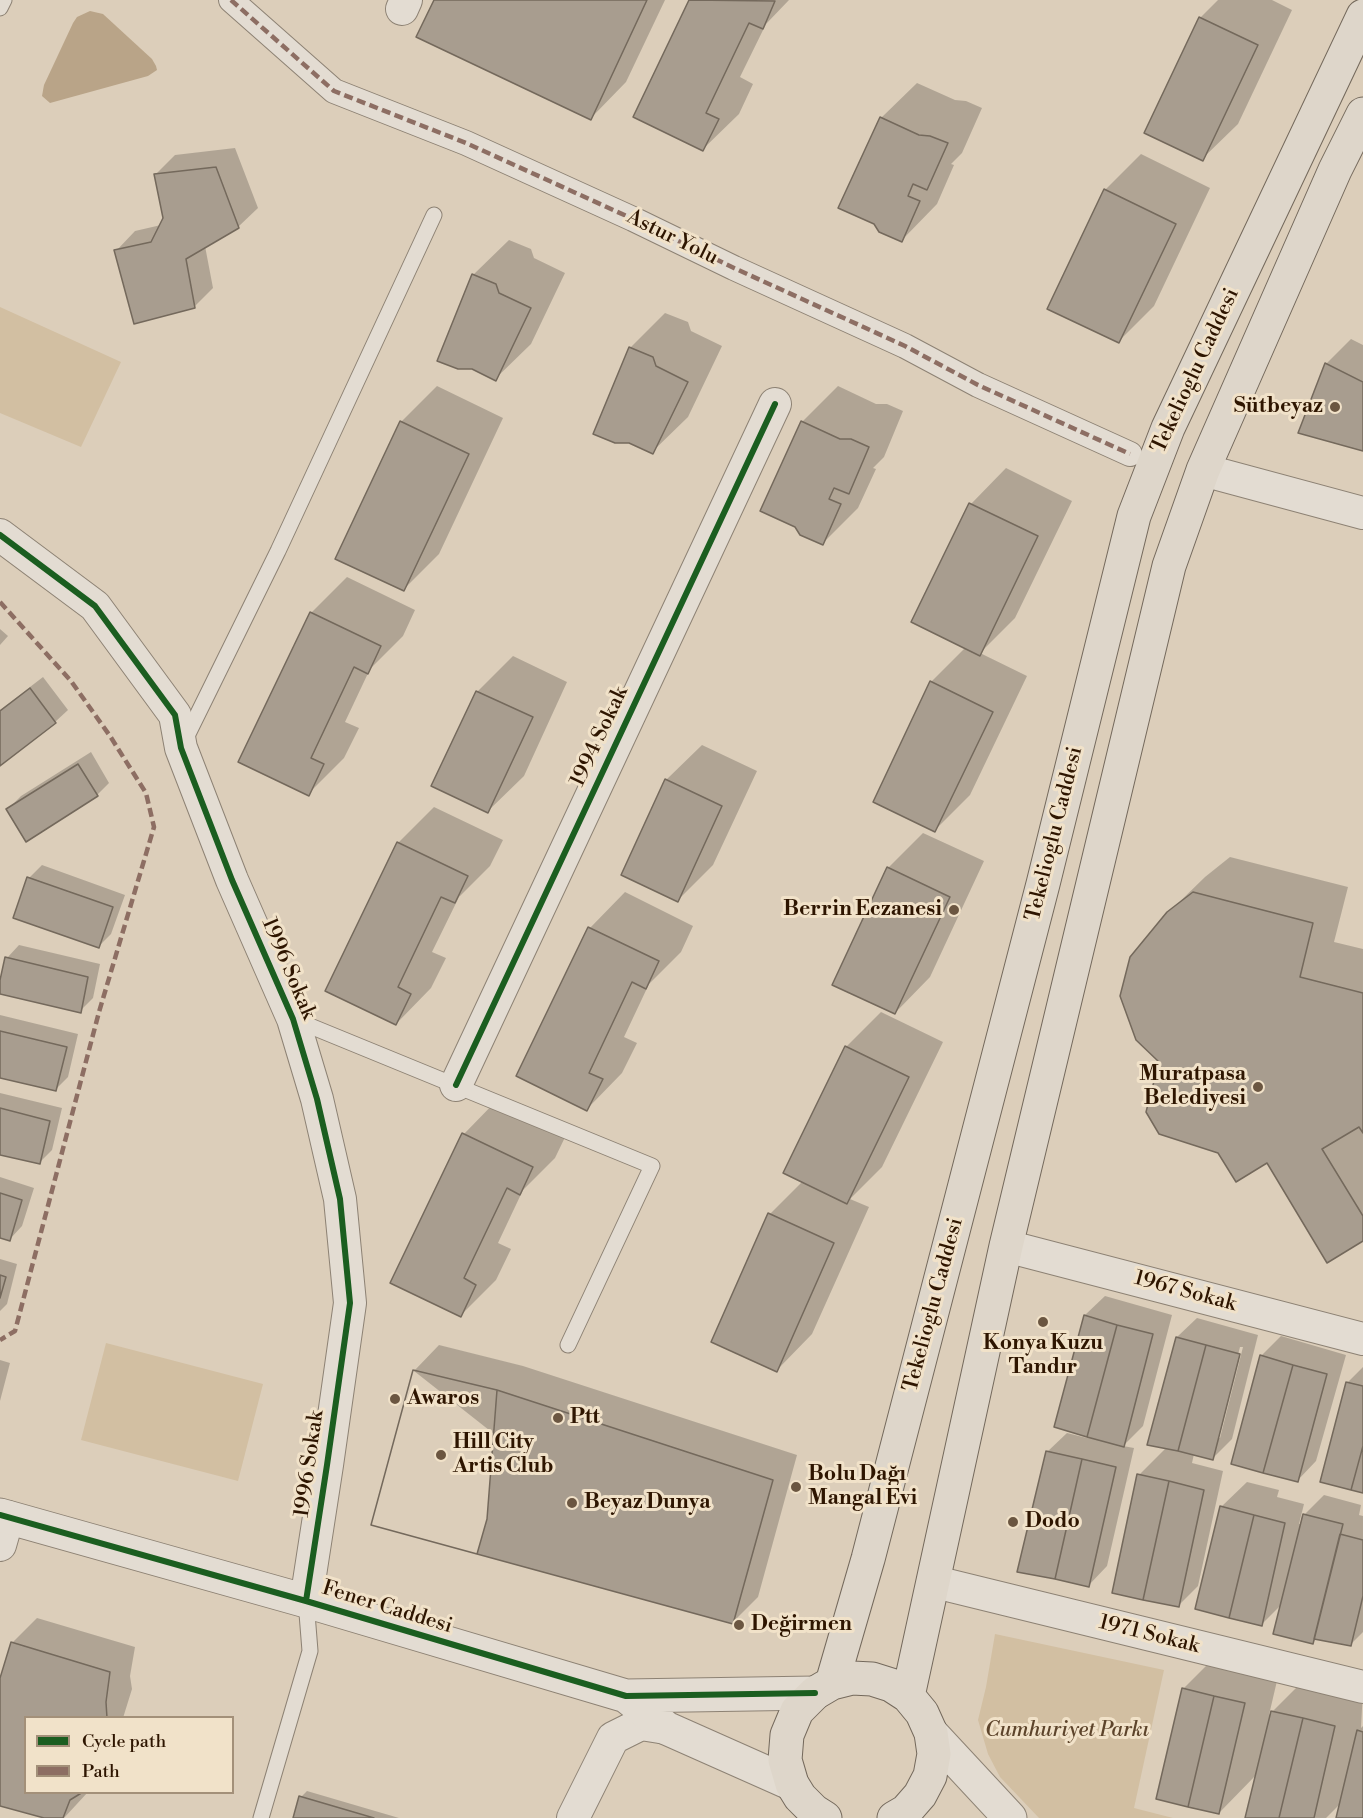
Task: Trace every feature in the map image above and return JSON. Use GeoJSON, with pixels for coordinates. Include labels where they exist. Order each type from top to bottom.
{"type":"FeatureCollection","features":[{"type":"Feature","properties":{"kind":"main road","name":"Tekelioglu Caddesi"},"geometry":{"type":"LineString","coordinates":[[823,1688],[868,1559],[1040,895],[1134,516],[1168,428],[1363,16]]}},
{"type":"Feature","properties":{"kind":"main road"},"geometry":{"type":"LineString","coordinates":[[908,1696],[935,1582],[1006,1246],[1169,566],[1203,470],[1335,170],[1363,114]]}},
{"type":"Feature","properties":{"kind":"main road"},"geometry":{"type":"LineString","coordinates":[[825,1818],[797,1800],[785,1760],[787,1735],[797,1711],[823,1688],[852,1678],[872,1679],[891,1685],[908,1696],[922,1713],[931,1733],[934,1754],[930,1776],[920,1795],[904,1816]]}},
{"type":"Feature","properties":{"kind":"street","name":"Astur Yolu"},"geometry":{"type":"LineString","coordinates":[[231,0],[334,91],[465,143],[601,204],[734,268],[895,341],[978,385],[1130,454]]}},
{"type":"Feature","properties":{"kind":"street","name":"1994 Sokak"},"geometry":{"type":"LineString","coordinates":[[456,1084],[775,404]]}},
{"type":"Feature","properties":{"kind":"street"},"geometry":{"type":"LineString","coordinates":[[1203,470],[1363,513]]}},
{"type":"Feature","properties":{"kind":"street","name":"1996 Sokak"},"geometry":{"type":"LineString","coordinates":[[0,535],[95,606],[175,715],[181,748],[232,880],[293,1019],[317,1099],[340,1199],[350,1303],[306,1601]]}},
{"type":"Feature","properties":{"kind":"street","name":"1967 Sokak"},"geometry":{"type":"LineString","coordinates":[[1006,1246],[1363,1339]]}},
{"type":"Feature","properties":{"kind":"street","name":"Fener Caddesi"},"geometry":{"type":"LineString","coordinates":[[3,1526],[306,1601],[626,1696]]}},
{"type":"Feature","properties":{"kind":"street","name":"1971 Sokak"},"geometry":{"type":"LineString","coordinates":[[935,1582],[1363,1687]]}},
{"type":"Feature","properties":{"kind":"street"},"geometry":{"type":"LineString","coordinates":[[626,1696],[823,1688]]}},
{"type":"Feature","properties":{"kind":"street"},"geometry":{"type":"LineString","coordinates":[[626,1696],[666,1728],[797,1800]]}},
{"type":"Feature","properties":{"kind":"street"},"geometry":{"type":"LineString","coordinates":[[573,1818],[613,1738],[640,1724],[666,1728]]}},
{"type":"Feature","properties":{"kind":"street"},"geometry":{"type":"LineString","coordinates":[[931,1733],[1010,1818]]}},
{"type":"Feature","properties":{"kind":"lane"},"geometry":{"type":"LineString","coordinates":[[0,8],[4,0]]}},
{"type":"Feature","properties":{"kind":"lane"},"geometry":{"type":"LineString","coordinates":[[181,748],[278,551],[434,215]]}},
{"type":"Feature","properties":{"kind":"lane"},"geometry":{"type":"LineString","coordinates":[[293,1019],[652,1166],[568,1345]]}},
{"type":"Feature","properties":{"kind":"lane"},"geometry":{"type":"LineString","coordinates":[[261,1818],[310,1651],[306,1601]]}},
{"type":"Feature","properties":{"kind":"green space"},"geometry":{"type":"Polygon","coordinates":[[[0,307],[121,362],[81,447],[0,413],[0,307]]]}},
{"type":"Feature","properties":{"kind":"green space"},"geometry":{"type":"Polygon","coordinates":[[[106,1343],[263,1384],[238,1481],[81,1440],[106,1343]]]}},
{"type":"Feature","properties":{"kind":"green space","name":"Cumhuriyet Parkı"},"geometry":{"type":"Polygon","coordinates":[[[995,1634],[1164,1670],[1134,1808],[1173,1818],[1039,1818],[1000,1777],[988,1754],[978,1720],[995,1634]]]}},
{"type":"Feature","properties":{"kind":"shaded area"},"geometry":{"type":"Polygon","coordinates":[[[90,11],[103,14],[152,59],[157,70],[148,76],[50,103],[42,96],[44,85],[73,23],[77,17],[90,11]]]}},
{"type":"Feature","properties":{"kind":"building"},"geometry":{"type":"Polygon","coordinates":[[[434,0],[647,0],[591,120],[416,37],[434,0]]]}},
{"type":"Feature","properties":{"kind":"building"},"geometry":{"type":"Polygon","coordinates":[[[689,0],[775,1],[763,29],[749,23],[706,113],[719,119],[703,151],[633,117],[689,0]]]}},
{"type":"Feature","properties":{"kind":"building"},"geometry":{"type":"Polygon","coordinates":[[[1199,17],[1258,45],[1203,161],[1144,133],[1199,17]]]}},
{"type":"Feature","properties":{"kind":"building"},"geometry":{"type":"Polygon","coordinates":[[[880,117],[919,135],[930,136],[948,143],[927,190],[913,184],[908,196],[920,201],[902,242],[879,232],[874,224],[838,208],[880,117]]]}},
{"type":"Feature","properties":{"kind":"building"},"geometry":{"type":"Polygon","coordinates":[[[216,167],[239,228],[186,259],[195,308],[134,324],[114,250],[151,242],[163,218],[154,174],[216,167]]]}},
{"type":"Feature","properties":{"kind":"building"},"geometry":{"type":"Polygon","coordinates":[[[1104,189],[1176,224],[1119,343],[1047,309],[1104,189]]]}},
{"type":"Feature","properties":{"kind":"building"},"geometry":{"type":"Polygon","coordinates":[[[472,274],[496,284],[499,293],[531,308],[496,381],[472,369],[458,369],[437,361],[472,274]]]}},
{"type":"Feature","properties":{"kind":"building"},"geometry":{"type":"Polygon","coordinates":[[[629,347],[653,357],[656,366],[688,382],[653,454],[629,443],[615,443],[593,434],[629,347]]]}},
{"type":"Feature","properties":{"kind":"building","name":"Sütbeyaz"},"geometry":{"type":"Polygon","coordinates":[[[1325,363],[1363,382],[1363,451],[1298,433],[1325,363]]]}},
{"type":"Feature","properties":{"kind":"building"},"geometry":{"type":"Polygon","coordinates":[[[400,421],[469,454],[404,591],[335,559],[400,421]]]}},
{"type":"Feature","properties":{"kind":"building"},"geometry":{"type":"Polygon","coordinates":[[[801,421],[840,439],[851,439],[869,447],[849,494],[834,488],[829,499],[841,504],[823,545],[800,535],[795,527],[760,511],[801,421]]]}},
{"type":"Feature","properties":{"kind":"building"},"geometry":{"type":"Polygon","coordinates":[[[969,503],[1038,536],[980,656],[911,622],[969,503]]]}},
{"type":"Feature","properties":{"kind":"building"},"geometry":{"type":"Polygon","coordinates":[[[310,612],[381,646],[368,674],[354,667],[311,758],[324,764],[309,796],[238,762],[310,612]]]}},
{"type":"Feature","properties":{"kind":"building"},"geometry":{"type":"Polygon","coordinates":[[[930,681],[993,712],[935,832],[873,802],[930,681]]]}},
{"type":"Feature","properties":{"kind":"building"},"geometry":{"type":"Polygon","coordinates":[[[30,688],[56,723],[0,766],[0,711],[30,688]]]}},
{"type":"Feature","properties":{"kind":"building"},"geometry":{"type":"Polygon","coordinates":[[[476,691],[533,717],[488,813],[431,786],[476,691]]]}},
{"type":"Feature","properties":{"kind":"building"},"geometry":{"type":"Polygon","coordinates":[[[78,764],[98,796],[26,842],[6,809],[78,764]]]}},
{"type":"Feature","properties":{"kind":"building"},"geometry":{"type":"Polygon","coordinates":[[[665,779],[722,806],[678,902],[621,875],[665,779]]]}},
{"type":"Feature","properties":{"kind":"building"},"geometry":{"type":"Polygon","coordinates":[[[397,842],[468,876],[455,903],[441,897],[398,987],[411,994],[396,1025],[325,991],[397,842]]]}},
{"type":"Feature","properties":{"kind":"building"},"geometry":{"type":"Polygon","coordinates":[[[887,867],[950,897],[895,1014],[832,985],[887,867]]]}},
{"type":"Feature","properties":{"kind":"building"},"geometry":{"type":"Polygon","coordinates":[[[27,877],[113,907],[99,948],[13,918],[27,877]]]}},
{"type":"Feature","properties":{"kind":"building","name":"Muratpasa Belediyesi"},"geometry":{"type":"Polygon","coordinates":[[[1193,892],[1313,923],[1300,977],[1363,993],[1363,1133],[1359,1127],[1322,1149],[1363,1216],[1363,1241],[1327,1263],[1267,1163],[1236,1182],[1218,1153],[1159,1134],[1146,1112],[1159,1062],[1136,1040],[1120,996],[1130,957],[1167,912],[1193,892]]]}},
{"type":"Feature","properties":{"kind":"building"},"geometry":{"type":"Polygon","coordinates":[[[588,927],[659,961],[646,989],[632,982],[589,1073],[603,1079],[587,1111],[516,1076],[588,927]]]}},
{"type":"Feature","properties":{"kind":"building"},"geometry":{"type":"Polygon","coordinates":[[[5,957],[88,977],[81,1013],[0,994],[0,980],[5,957]]]}},
{"type":"Feature","properties":{"kind":"building"},"geometry":{"type":"Polygon","coordinates":[[[0,1031],[67,1047],[56,1091],[0,1078],[0,1031]]]}},
{"type":"Feature","properties":{"kind":"building"},"geometry":{"type":"Polygon","coordinates":[[[845,1046],[909,1077],[847,1204],[783,1173],[845,1046]]]}},
{"type":"Feature","properties":{"kind":"building"},"geometry":{"type":"Polygon","coordinates":[[[0,1108],[50,1121],[40,1164],[0,1155],[0,1108]]]}},
{"type":"Feature","properties":{"kind":"building"},"geometry":{"type":"Polygon","coordinates":[[[462,1133],[533,1167],[520,1195],[507,1188],[464,1278],[476,1285],[461,1317],[390,1283],[462,1133]]]}},
{"type":"Feature","properties":{"kind":"building"},"geometry":{"type":"Polygon","coordinates":[[[0,1193],[22,1200],[10,1241],[0,1238],[0,1193]]]}},
{"type":"Feature","properties":{"kind":"building"},"geometry":{"type":"Polygon","coordinates":[[[768,1213],[834,1243],[777,1372],[711,1342],[768,1213]]]}},
{"type":"Feature","properties":{"kind":"building"},"geometry":{"type":"Polygon","coordinates":[[[0,1275],[6,1277],[0,1298],[0,1275]]]}},
{"type":"Feature","properties":{"kind":"building"},"geometry":{"type":"Polygon","coordinates":[[[1084,1315],[1117,1325],[1087,1437],[1054,1427],[1084,1315]]]}},
{"type":"Feature","properties":{"kind":"building"},"geometry":{"type":"Polygon","coordinates":[[[1117,1325],[1153,1334],[1124,1447],[1087,1437],[1117,1325]]]}},
{"type":"Feature","properties":{"kind":"building"},"geometry":{"type":"Polygon","coordinates":[[[1176,1337],[1206,1345],[1178,1451],[1147,1445],[1176,1337]]]}},
{"type":"Feature","properties":{"kind":"building"},"geometry":{"type":"Polygon","coordinates":[[[1206,1345],[1240,1354],[1213,1460],[1178,1451],[1206,1345]]]}},
{"type":"Feature","properties":{"kind":"building"},"geometry":{"type":"Polygon","coordinates":[[[1260,1355],[1293,1365],[1263,1473],[1231,1464],[1260,1355]]]}},
{"type":"Feature","properties":{"kind":"building"},"geometry":{"type":"Polygon","coordinates":[[[1293,1365],[1327,1374],[1298,1482],[1263,1473],[1293,1365]]]}},
{"type":"Feature","properties":{"kind":"building","name":"Beyaz Dunya"},"geometry":{"type":"Polygon","coordinates":[[[413,1370],[497,1390],[773,1480],[733,1624],[371,1525],[413,1370]]]}},
{"type":"Feature","properties":{"kind":"building","name":"Hill City Artis Club"},"geometry":{"type":"Polygon","coordinates":[[[413,1370],[497,1390],[487,1519],[477,1554],[371,1525],[413,1370]]]}},
{"type":"Feature","properties":{"kind":"building"},"geometry":{"type":"Polygon","coordinates":[[[1346,1382],[1363,1386],[1363,1446],[1351,1490],[1320,1482],[1346,1382]]]}},
{"type":"Feature","properties":{"kind":"building"},"geometry":{"type":"Polygon","coordinates":[[[1363,1446],[1363,1493],[1351,1490],[1363,1446]]]}},
{"type":"Feature","properties":{"kind":"building"},"geometry":{"type":"Polygon","coordinates":[[[1046,1451],[1082,1459],[1055,1579],[1017,1572],[1046,1451]]]}},
{"type":"Feature","properties":{"kind":"building"},"geometry":{"type":"Polygon","coordinates":[[[1082,1459],[1116,1467],[1089,1587],[1055,1579],[1082,1459]]]}},
{"type":"Feature","properties":{"kind":"building"},"geometry":{"type":"Polygon","coordinates":[[[1137,1474],[1169,1481],[1143,1600],[1112,1593],[1137,1474]]]}},
{"type":"Feature","properties":{"kind":"building"},"geometry":{"type":"Polygon","coordinates":[[[1169,1481],[1204,1490],[1179,1607],[1143,1600],[1169,1481]]]}},
{"type":"Feature","properties":{"kind":"building"},"geometry":{"type":"Polygon","coordinates":[[[1220,1506],[1254,1515],[1229,1618],[1195,1609],[1220,1506]]]}},
{"type":"Feature","properties":{"kind":"building"},"geometry":{"type":"Polygon","coordinates":[[[1303,1514],[1343,1524],[1313,1644],[1273,1634],[1303,1514]]]}},
{"type":"Feature","properties":{"kind":"building"},"geometry":{"type":"Polygon","coordinates":[[[1254,1515],[1285,1523],[1262,1626],[1229,1618],[1254,1515]]]}},
{"type":"Feature","properties":{"kind":"building"},"geometry":{"type":"Polygon","coordinates":[[[1340,1534],[1363,1540],[1363,1596],[1351,1646],[1314,1639],[1340,1534]]]}},
{"type":"Feature","properties":{"kind":"building"},"geometry":{"type":"Polygon","coordinates":[[[11,1642],[110,1672],[106,1702],[107,1716],[24,1716],[24,1794],[80,1794],[70,1800],[63,1818],[44,1818],[0,1806],[0,1678],[11,1642]]]}},
{"type":"Feature","properties":{"kind":"building"},"geometry":{"type":"Polygon","coordinates":[[[1182,1688],[1214,1696],[1188,1807],[1156,1799],[1182,1688]]]}},
{"type":"Feature","properties":{"kind":"building"},"geometry":{"type":"Polygon","coordinates":[[[1214,1696],[1245,1703],[1219,1814],[1188,1807],[1214,1696]]]}},
{"type":"Feature","properties":{"kind":"building"},"geometry":{"type":"Polygon","coordinates":[[[1271,1711],[1303,1718],[1279,1818],[1245,1818],[1271,1711]]]}},
{"type":"Feature","properties":{"kind":"building"},"geometry":{"type":"Polygon","coordinates":[[[1303,1718],[1335,1726],[1314,1818],[1279,1818],[1303,1718]]]}},
{"type":"Feature","properties":{"kind":"building"},"geometry":{"type":"Polygon","coordinates":[[[1357,1730],[1363,1732],[1363,1818],[1336,1818],[1357,1730]]]}},
{"type":"Feature","properties":{"kind":"building"},"geometry":{"type":"Polygon","coordinates":[[[299,1796],[374,1818],[293,1818],[299,1796]]]}},
{"type":"Feature","properties":{"kind":"marked path"},"geometry":{"type":"LineString","coordinates":[[231,0],[334,91],[466,143],[633,219],[905,346],[978,385],[1130,454]]}},
{"type":"Feature","properties":{"kind":"marked path"},"geometry":{"type":"LineString","coordinates":[[0,602],[71,681],[110,736],[146,793],[154,827],[99,1012],[15,1331],[0,1340]]}},
{"type":"Feature","properties":{"kind":"cycle path"},"geometry":{"type":"LineString","coordinates":[[456,1085],[775,404]]}},
{"type":"Feature","properties":{"kind":"cycle path"},"geometry":{"type":"LineString","coordinates":[[0,535],[95,606],[175,715],[181,748],[232,880],[293,1019],[317,1099],[340,1199],[350,1303],[306,1601]]}},
{"type":"Feature","properties":{"kind":"cycle path"},"geometry":{"type":"LineString","coordinates":[[0,1515],[306,1601],[626,1696],[815,1693]]}},
{"type":"Feature","properties":{"kind":"place","name":"Sütbeyaz"},"geometry":{"type":"Point","coordinates":[1335,407]}},
{"type":"Feature","properties":{"kind":"place","name":"Berrin Eczanesi"},"geometry":{"type":"Point","coordinates":[954,910]}},
{"type":"Feature","properties":{"kind":"place","name":"Muratpasa Belediyesi"},"geometry":{"type":"Point","coordinates":[1258,1087]}},
{"type":"Feature","properties":{"kind":"place","name":"Konya Kuzu Tandır"},"geometry":{"type":"Point","coordinates":[1043,1322]}},
{"type":"Feature","properties":{"kind":"place","name":"Awaros"},"geometry":{"type":"Point","coordinates":[395,1399]}},
{"type":"Feature","properties":{"kind":"place","name":"Ptt"},"geometry":{"type":"Point","coordinates":[558,1418]}},
{"type":"Feature","properties":{"kind":"place","name":"Hill City Artis Club"},"geometry":{"type":"Point","coordinates":[441,1455]}},
{"type":"Feature","properties":{"kind":"place","name":"Bolu Dağı Mangal Evi"},"geometry":{"type":"Point","coordinates":[796,1487]}},
{"type":"Feature","properties":{"kind":"place","name":"Beyaz Dunya"},"geometry":{"type":"Point","coordinates":[572,1503]}},
{"type":"Feature","properties":{"kind":"place","name":"Dodo"},"geometry":{"type":"Point","coordinates":[1013,1522]}},
{"type":"Feature","properties":{"kind":"place","name":"Değirmen"},"geometry":{"type":"Point","coordinates":[739,1625]}}]}
